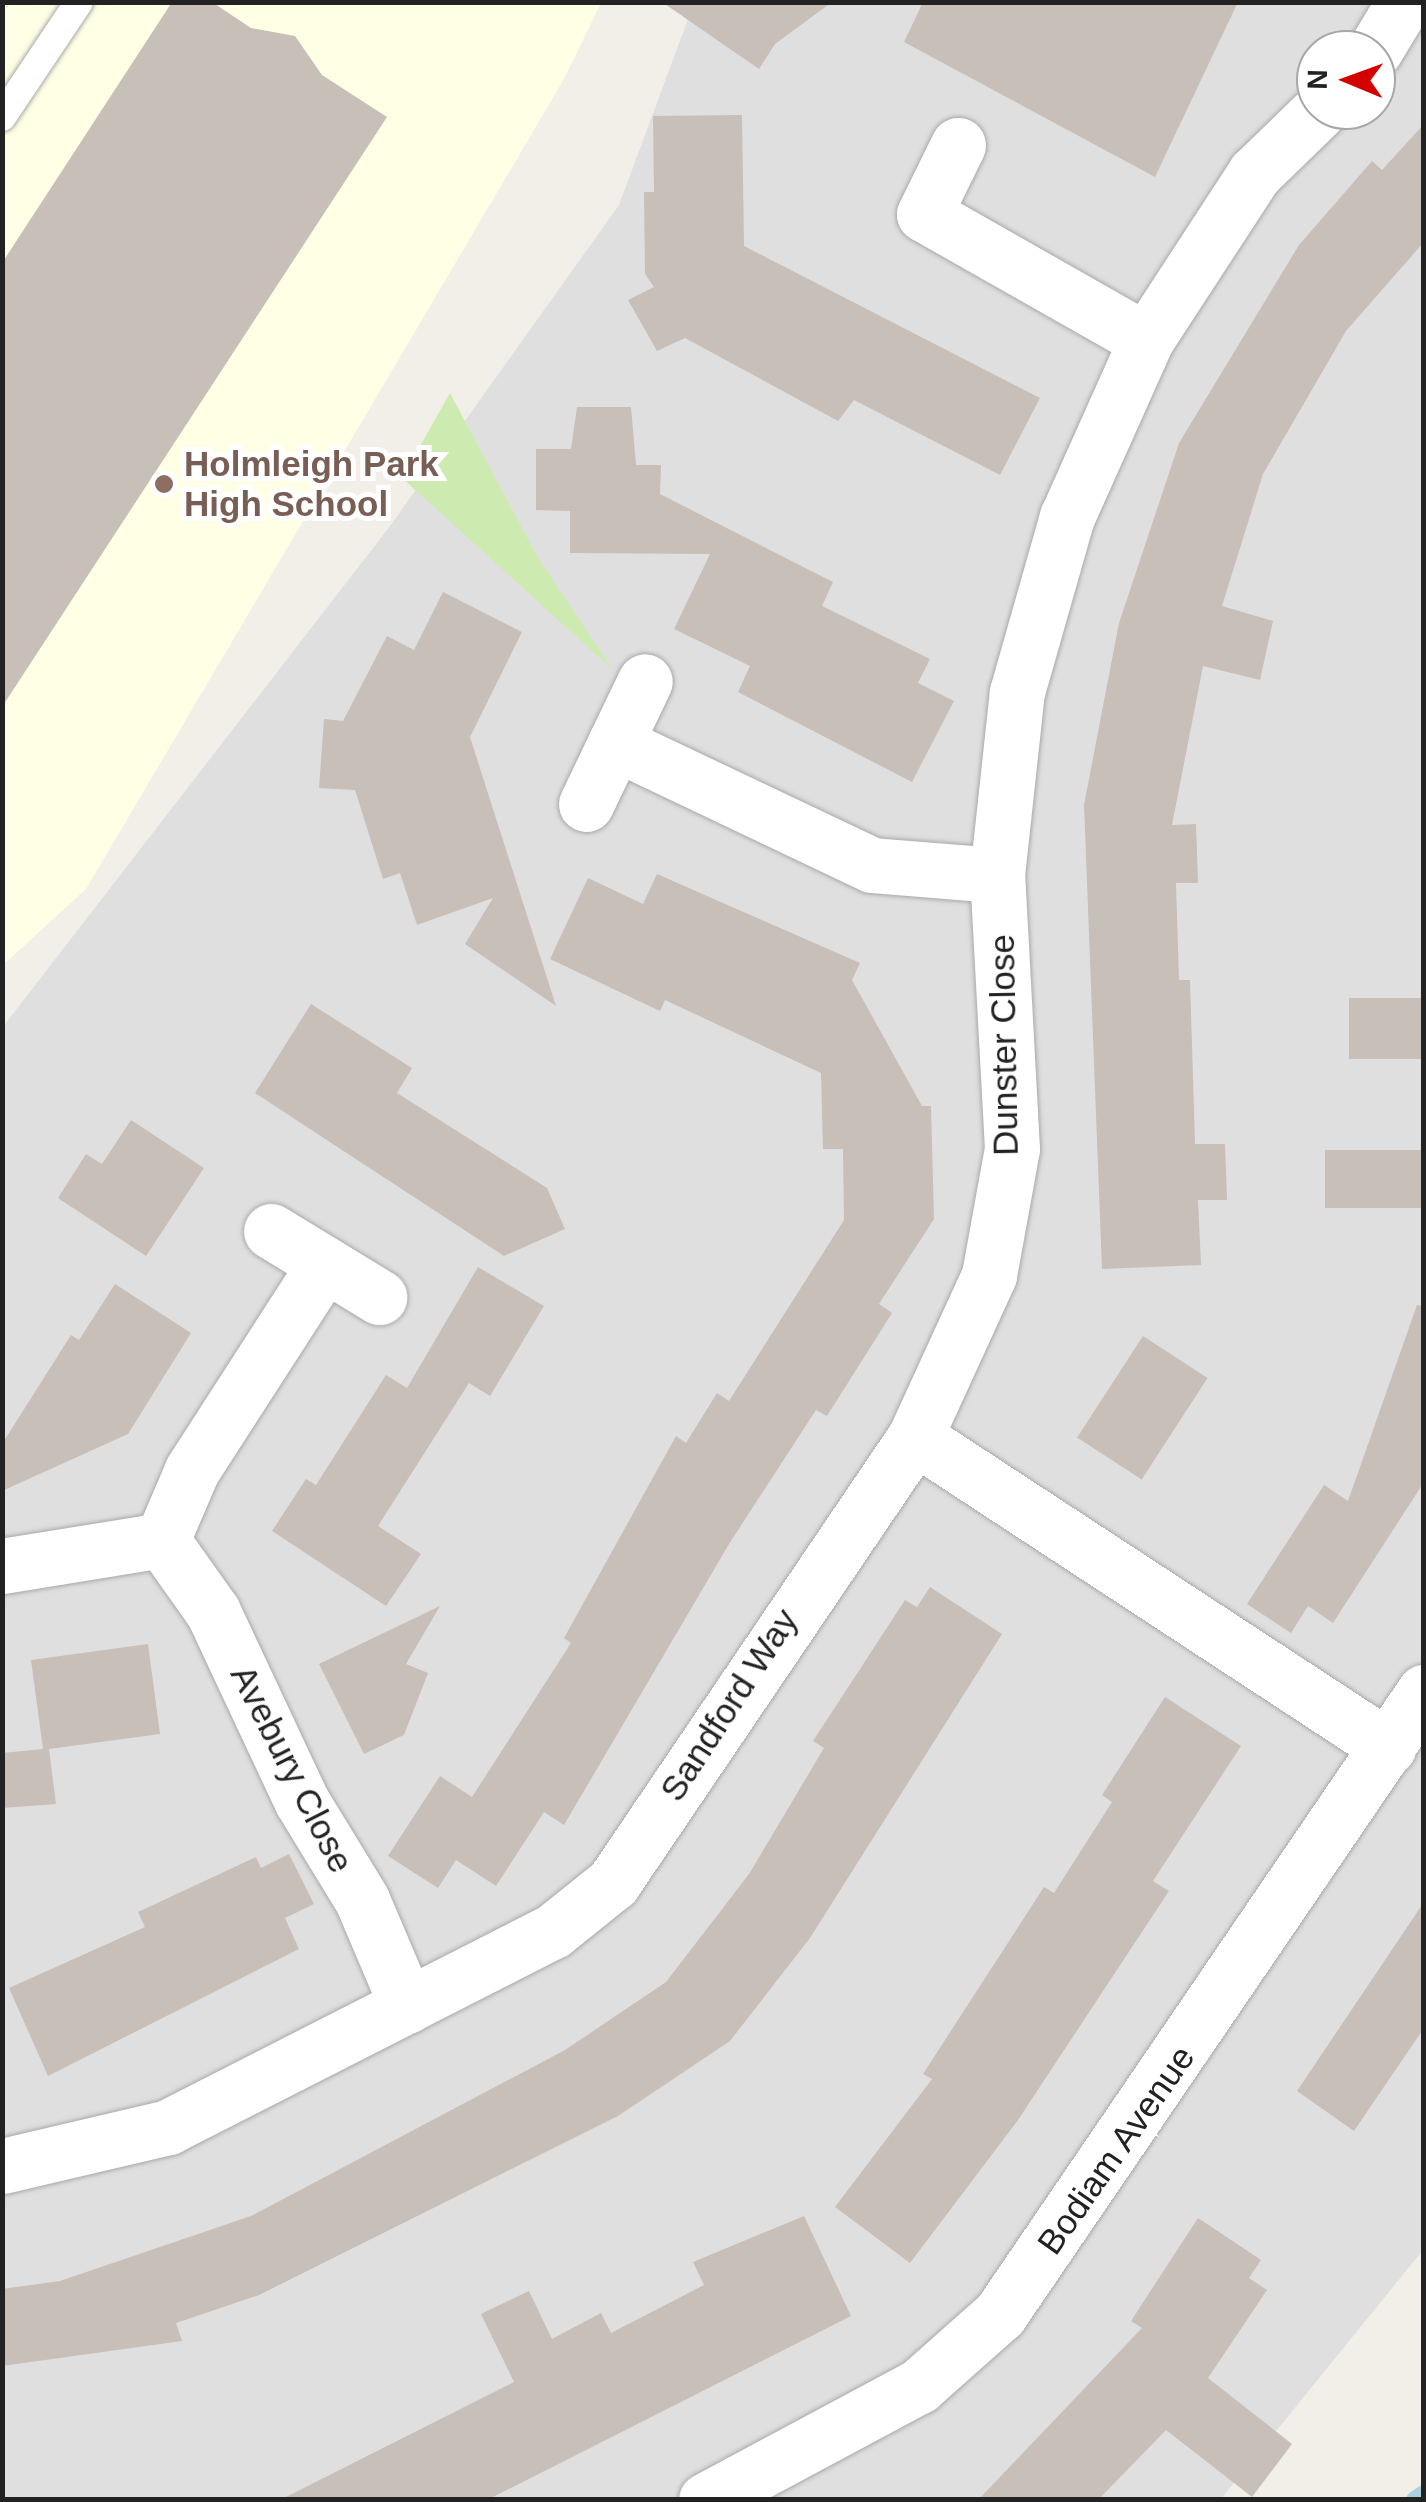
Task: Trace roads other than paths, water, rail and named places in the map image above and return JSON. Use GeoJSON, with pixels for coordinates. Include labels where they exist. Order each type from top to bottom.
{"type":"FeatureCollection","features":[{"type":"Feature","properties":{"kind":"street"},"geometry":{"type":"LineString","coordinates":[[1387,30],[1404,2]]}},
{"type":"Feature","properties":{"kind":"street","name":"Dunster Close"},"geometry":{"type":"LineString","coordinates":[[914,1437],[989,1275],[1012,1149],[997,875],[1017,692],[1067,517],[1146,340],[1254,173],[1299,130]]}},
{"type":"Feature","properties":{"kind":"street"},"geometry":{"type":"LineString","coordinates":[[958,145],[924,214],[1146,340]]}},
{"type":"Feature","properties":{"kind":"street"},"geometry":{"type":"LineString","coordinates":[[586,804],[645,681]]}},
{"type":"Feature","properties":{"kind":"street"},"geometry":{"type":"LineString","coordinates":[[614,742],[872,865],[997,875]]}},
{"type":"Feature","properties":{"kind":"street"},"geometry":{"type":"LineString","coordinates":[[271,1231],[379,1298]]}},
{"type":"Feature","properties":{"kind":"street"},"geometry":{"type":"LineString","coordinates":[[2,1566],[162,1540],[192,1470],[325,1264]]}},
{"type":"Feature","properties":{"kind":"street"},"geometry":{"type":"LineString","coordinates":[[914,1437],[1388,1747]]}},
{"type":"Feature","properties":{"kind":"street","name":"Sandford Way"},"geometry":{"type":"LineString","coordinates":[[2,2166],[168,2128],[552,1931],[613,1884],[914,1437]]}},
{"type":"Feature","properties":{"kind":"street","name":"Avebury Close"},"geometry":{"type":"LineString","coordinates":[[162,1540],[213,1612],[301,1800],[362,1900],[407,2006]]}},
{"type":"Feature","properties":{"kind":"street","name":"Bodiam Avenue"},"geometry":{"type":"LineString","coordinates":[[706,2500],[918,2386],[1000,2314],[1424,1692]]}},
{"type":"Feature","properties":{"kind":"lane"},"geometry":{"type":"LineString","coordinates":[[2,118],[79,2]]}},
{"type":"Feature","properties":{"kind":"waterway"},"geometry":{"type":"LineString","coordinates":[[1415,2500],[1424,2494]]}},
{"type":"Feature","properties":{"kind":"place","name":"Holmleigh Park High School"},"geometry":{"type":"Point","coordinates":[164,484]}}]}
